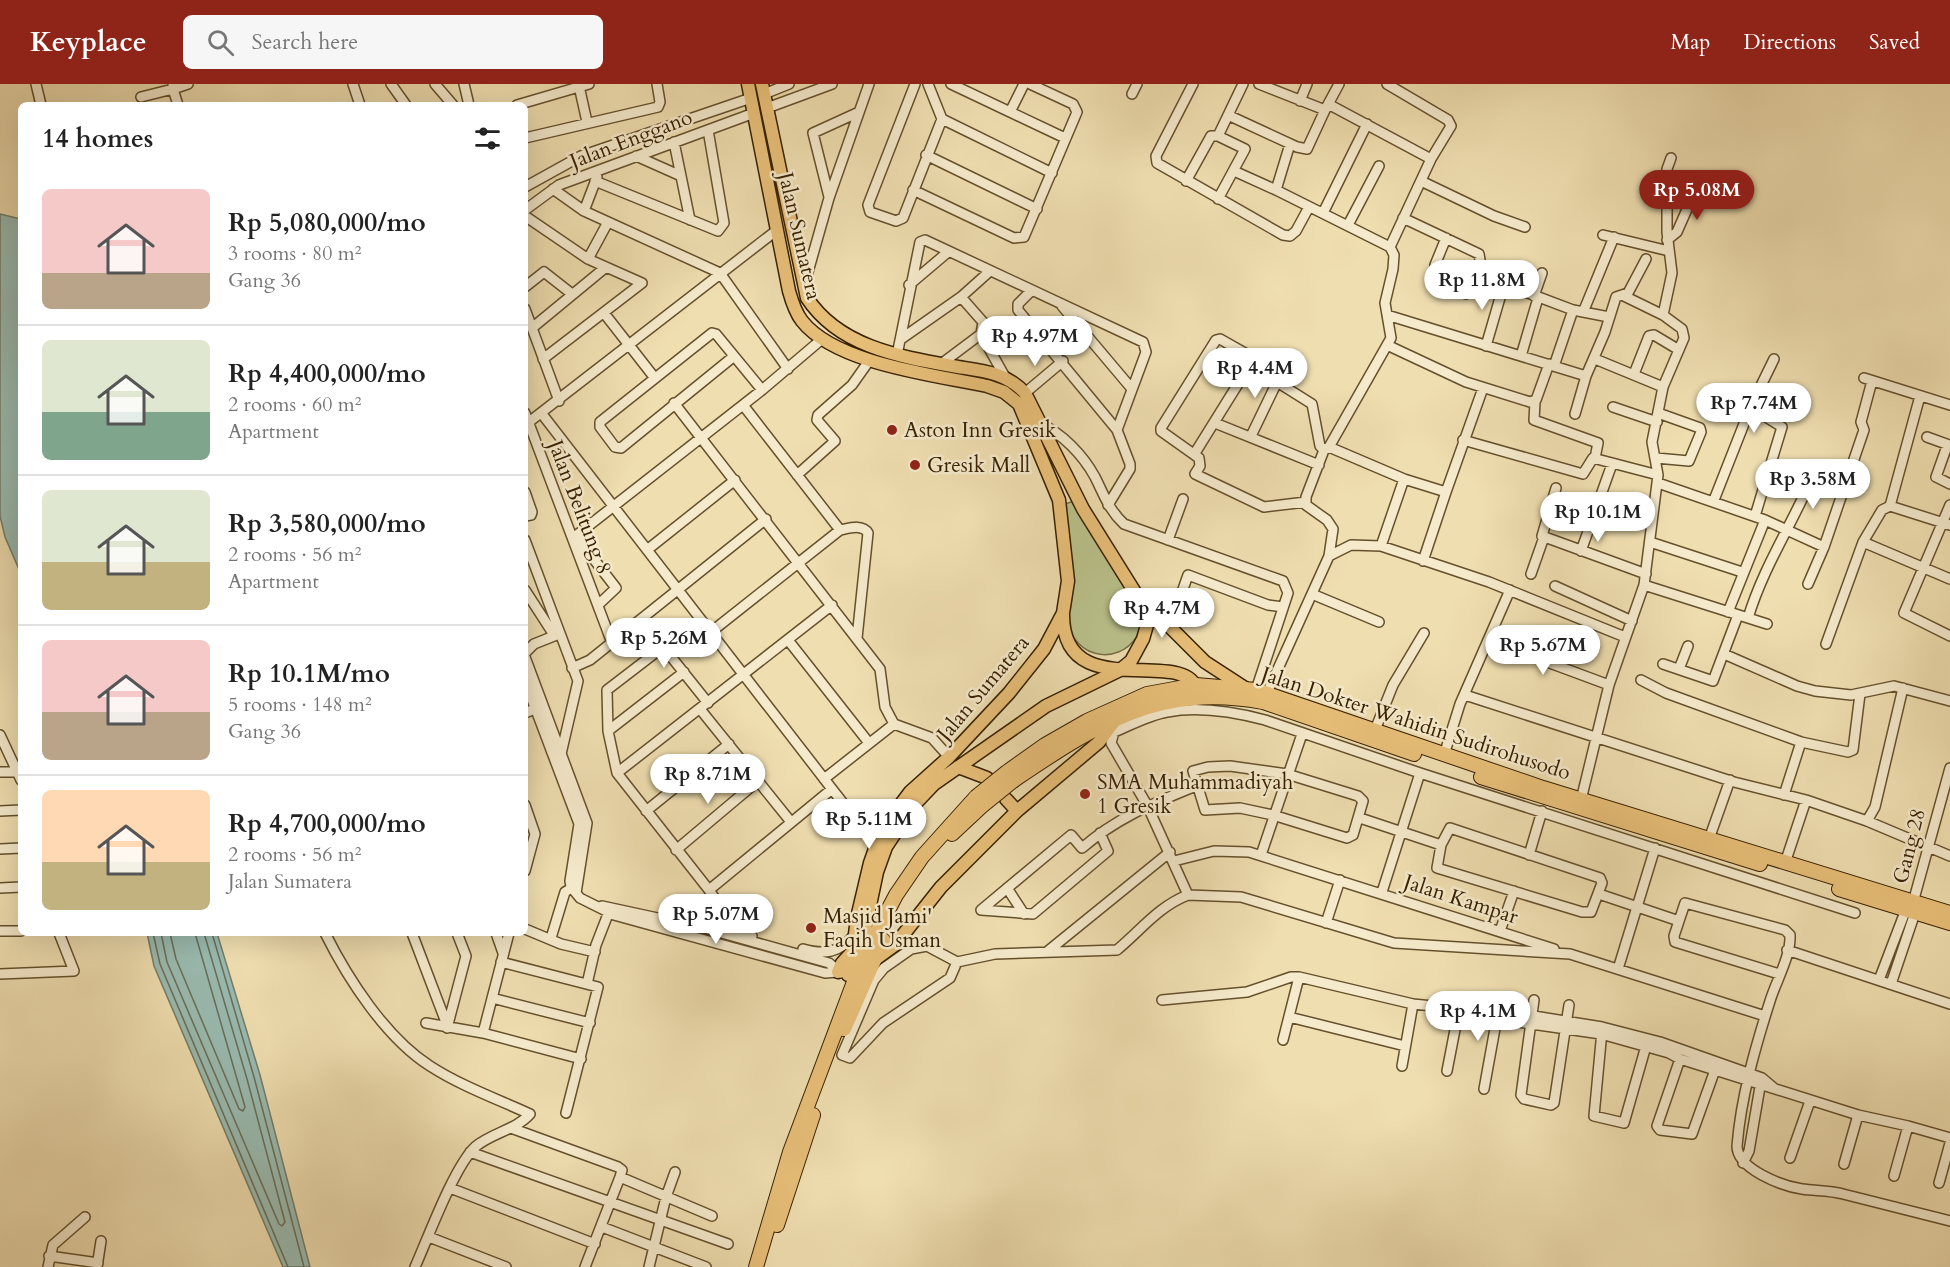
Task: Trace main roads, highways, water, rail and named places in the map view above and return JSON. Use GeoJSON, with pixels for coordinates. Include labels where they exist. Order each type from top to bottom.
{"type":"FeatureCollection","features":[{"type":"Feature","properties":{"kind":"highway","name":"Jalan Dokter Wahidin Sudirohusodo"},"geometry":{"type":"LineString","coordinates":[[756,1267],[807,1118],[847,975],[922,857],[979,801],[1045,745],[1116,706],[1151,694],[1256,690],[1444,755],[1475,770],[1785,862],[1913,905],[1950,923]]}},
{"type":"Feature","properties":{"kind":"highway","name":"Jalan Dokter Wahidin Sudirohusodo"},"geometry":{"type":"LineString","coordinates":[[1011,776],[1117,718],[1159,702],[1204,691],[1263,702],[1913,905],[1950,913]]}},
{"type":"Feature","properties":{"kind":"highway","name":"Jalan Dokter Wahidin Sudirohusodo"},"geometry":{"type":"LineString","coordinates":[[807,1118],[839,1052],[873,961],[904,899],[928,862],[979,801]]}},
{"type":"Feature","properties":{"kind":"highway","name":"Jalan Dokter Wahidin Sudirohusodo"},"geometry":{"type":"LineString","coordinates":[[764,1267],[789,1170]]}},
{"type":"Feature","properties":{"kind":"main road","name":"Jalan Sumatera"},"geometry":{"type":"LineString","coordinates":[[748,84],[783,260],[794,307],[802,321],[822,339],[869,361],[987,386],[1004,392],[1019,404],[1059,500],[1068,581],[1062,614],[1044,649],[954,762],[881,845],[856,933],[854,951],[842,963],[847,975]]}},
{"type":"Feature","properties":{"kind":"main road","name":"Jalan Sumatera"},"geometry":{"type":"LineString","coordinates":[[763,89],[807,298],[818,315],[830,326],[870,347],[897,355],[1005,377],[1025,393],[1083,509],[1140,597]]}},
{"type":"Feature","properties":{"kind":"main road"},"geometry":{"type":"LineString","coordinates":[[783,260],[798,257]]}},
{"type":"Feature","properties":{"kind":"main road"},"geometry":{"type":"LineString","coordinates":[[1048,473],[1062,468]]}},
{"type":"Feature","properties":{"kind":"main road"},"geometry":{"type":"LineString","coordinates":[[1140,597],[1205,662],[1256,690]]}},
{"type":"Feature","properties":{"kind":"main road"},"geometry":{"type":"LineString","coordinates":[[1120,670],[1136,653],[1147,624],[1146,610],[1140,597]]}},
{"type":"Feature","properties":{"kind":"main road"},"geometry":{"type":"LineString","coordinates":[[1062,614],[1063,628],[1068,641],[1077,655],[1092,664],[1120,670],[1149,669],[1177,674],[1204,691]]}},
{"type":"Feature","properties":{"kind":"main road"},"geometry":{"type":"LineString","coordinates":[[1204,691],[1205,662]]}},
{"type":"Feature","properties":{"kind":"main road"},"geometry":{"type":"LineString","coordinates":[[1149,669],[1157,682],[1151,694]]}},
{"type":"Feature","properties":{"kind":"main road","name":"Jalan Sumatera"},"geometry":{"type":"LineString","coordinates":[[954,762],[1046,706],[1120,670]]}},
{"type":"Feature","properties":{"kind":"main road"},"geometry":{"type":"LineString","coordinates":[[873,961],[900,940],[941,887],[1017,811],[1090,751],[1117,718]]}},
{"type":"Feature","properties":{"kind":"main road"},"geometry":{"type":"LineString","coordinates":[[954,762],[987,777]]}},
{"type":"Feature","properties":{"kind":"main road"},"geometry":{"type":"LineString","coordinates":[[1006,799],[1017,811]]}},
{"type":"Feature","properties":{"kind":"main road","name":"Jalan Sumatera"},"geometry":{"type":"LineString","coordinates":[[847,975],[860,952],[881,845]]}},
{"type":"Feature","properties":{"kind":"water"},"geometry":{"type":"Polygon","coordinates":[[[0,214],[18,218],[18,567],[5,537],[0,516],[0,214]]]}},
{"type":"Feature","properties":{"kind":"water"},"geometry":{"type":"Polygon","coordinates":[[[148,936],[218,936],[260,1075],[310,1267],[283,1267],[154,966],[148,936]]]}},
{"type":"Feature","properties":{"kind":"place","name":"Aston Inn Gresik"},"geometry":{"type":"Point","coordinates":[892,430]}},
{"type":"Feature","properties":{"kind":"place","name":"Gresik Mall"},"geometry":{"type":"Point","coordinates":[915,465]}},
{"type":"Feature","properties":{"kind":"place","name":"SMA Muhammadiyah 1 Gresik"},"geometry":{"type":"Point","coordinates":[1085,794]}},
{"type":"Feature","properties":{"kind":"place","name":"Masjid Jami' Faqih Usman"},"geometry":{"type":"Point","coordinates":[811,928]}}]}
